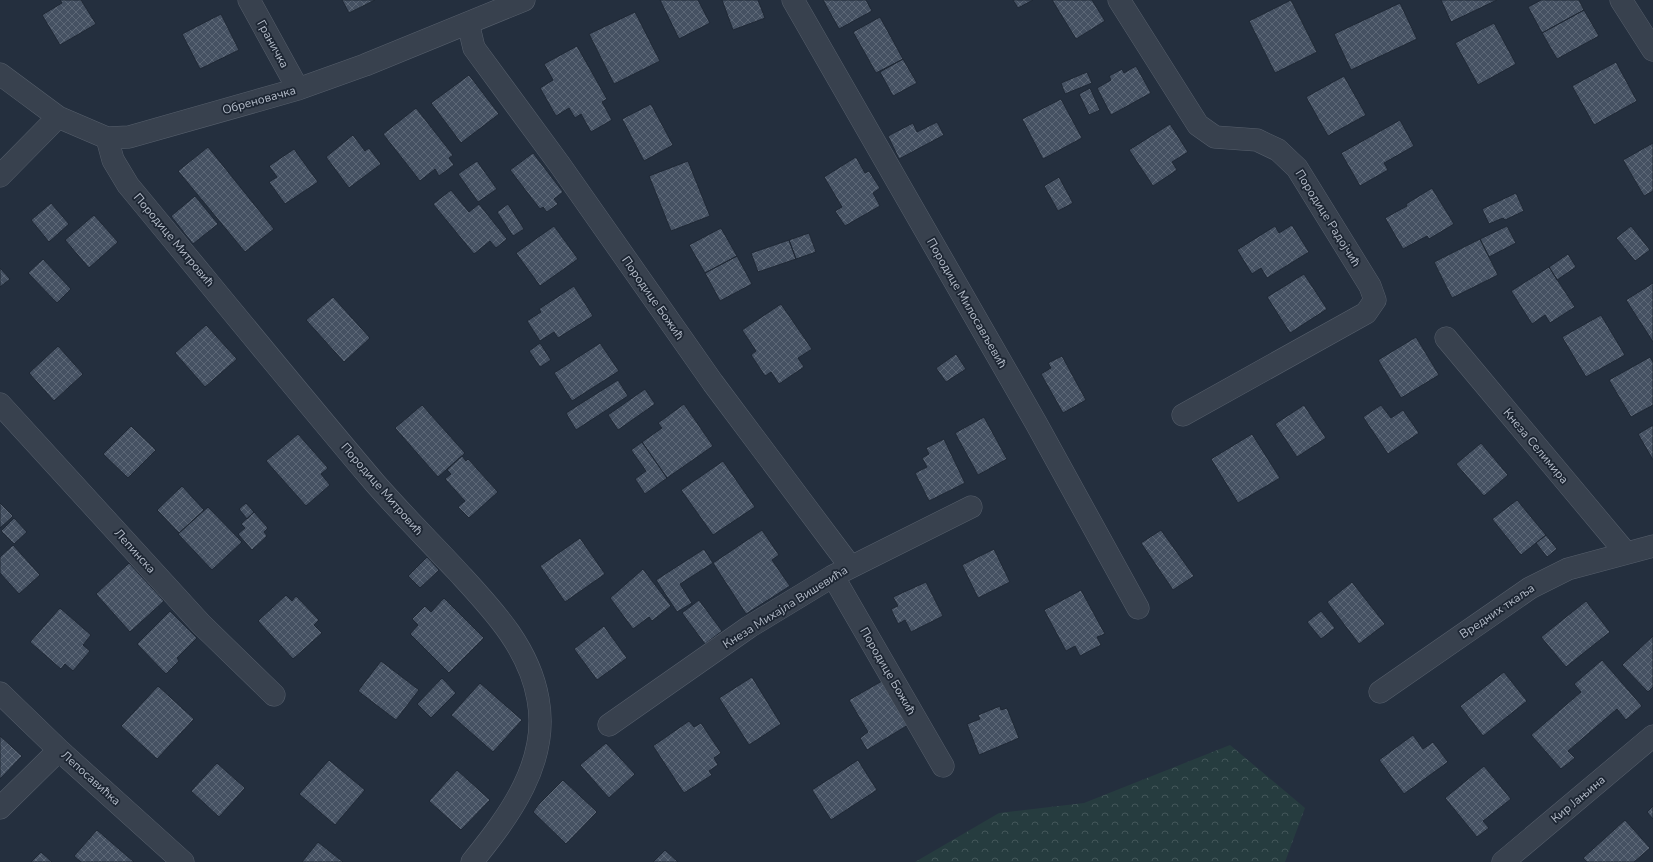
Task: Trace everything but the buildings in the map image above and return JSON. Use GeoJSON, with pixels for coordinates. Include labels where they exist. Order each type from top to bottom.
{"type":"FeatureCollection","features":[{"type":"Feature","properties":{"kind":"street","name":"Граничка"},"geometry":{"type":"LineString","coordinates":[[249,0],[298,89]]}},
{"type":"Feature","properties":{"kind":"street","name":"Породице Милосављевић"},"geometry":{"type":"LineString","coordinates":[[793,0],[1036,423],[1138,608]]}},
{"type":"Feature","properties":{"kind":"street","name":"Породице Радојчић"},"geometry":{"type":"LineString","coordinates":[[1118,0],[1198,125],[1215,137],[1257,140],[1278,150],[1297,168],[1370,286],[1374,300],[1366,313],[1183,415]]}},
{"type":"Feature","properties":{"kind":"street"},"geometry":{"type":"LineString","coordinates":[[1621,0],[1653,50]]}},
{"type":"Feature","properties":{"kind":"street","name":"Обреновачка"},"geometry":{"type":"LineString","coordinates":[[0,74],[58,117],[107,138],[129,137],[298,89],[365,65],[468,24],[515,2]]}},
{"type":"Feature","properties":{"kind":"street","name":"Породице Божић"},"geometry":{"type":"LineString","coordinates":[[468,24],[474,48],[560,165],[713,383],[842,571],[944,766]]}},
{"type":"Feature","properties":{"kind":"street"},"geometry":{"type":"LineString","coordinates":[[0,176],[58,117]]}},
{"type":"Feature","properties":{"kind":"street","name":"Породице Митровић"},"geometry":{"type":"LineString","coordinates":[[107,138],[113,160],[128,184],[376,484],[493,610],[513,638],[528,665],[539,700],[540,736],[535,764],[512,810],[472,862]]}},
{"type":"Feature","properties":{"kind":"street","name":"Кнеза Селимира"},"geometry":{"type":"LineString","coordinates":[[1446,338],[1626,553]]}},
{"type":"Feature","properties":{"kind":"street","name":"Лепинска"},"geometry":{"type":"LineString","coordinates":[[0,404],[201,624],[274,695]]}},
{"type":"Feature","properties":{"kind":"street","name":"Кнеза Михајла Вишевића"},"geometry":{"type":"LineString","coordinates":[[609,725],[749,627],[842,571],[971,507]]}},
{"type":"Feature","properties":{"kind":"street","name":"Вредних ткаља"},"geometry":{"type":"LineString","coordinates":[[1380,692],[1530,588],[1568,569],[1653,546]]}},
{"type":"Feature","properties":{"kind":"street","name":"Лепосавићка"},"geometry":{"type":"LineString","coordinates":[[0,693],[59,750],[183,862]]}},
{"type":"Feature","properties":{"kind":"street","name":"Кир Јањина"},"geometry":{"type":"LineString","coordinates":[[1503,862],[1653,736]]}},
{"type":"Feature","properties":{"kind":"street"},"geometry":{"type":"LineString","coordinates":[[0,808],[59,750]]}},
{"type":"Feature","properties":{"kind":"green space"},"geometry":{"type":"Polygon","coordinates":[[[1230,745],[1305,808],[1285,862],[915,862],[999,813],[1084,803],[1230,745]]]}}]}
